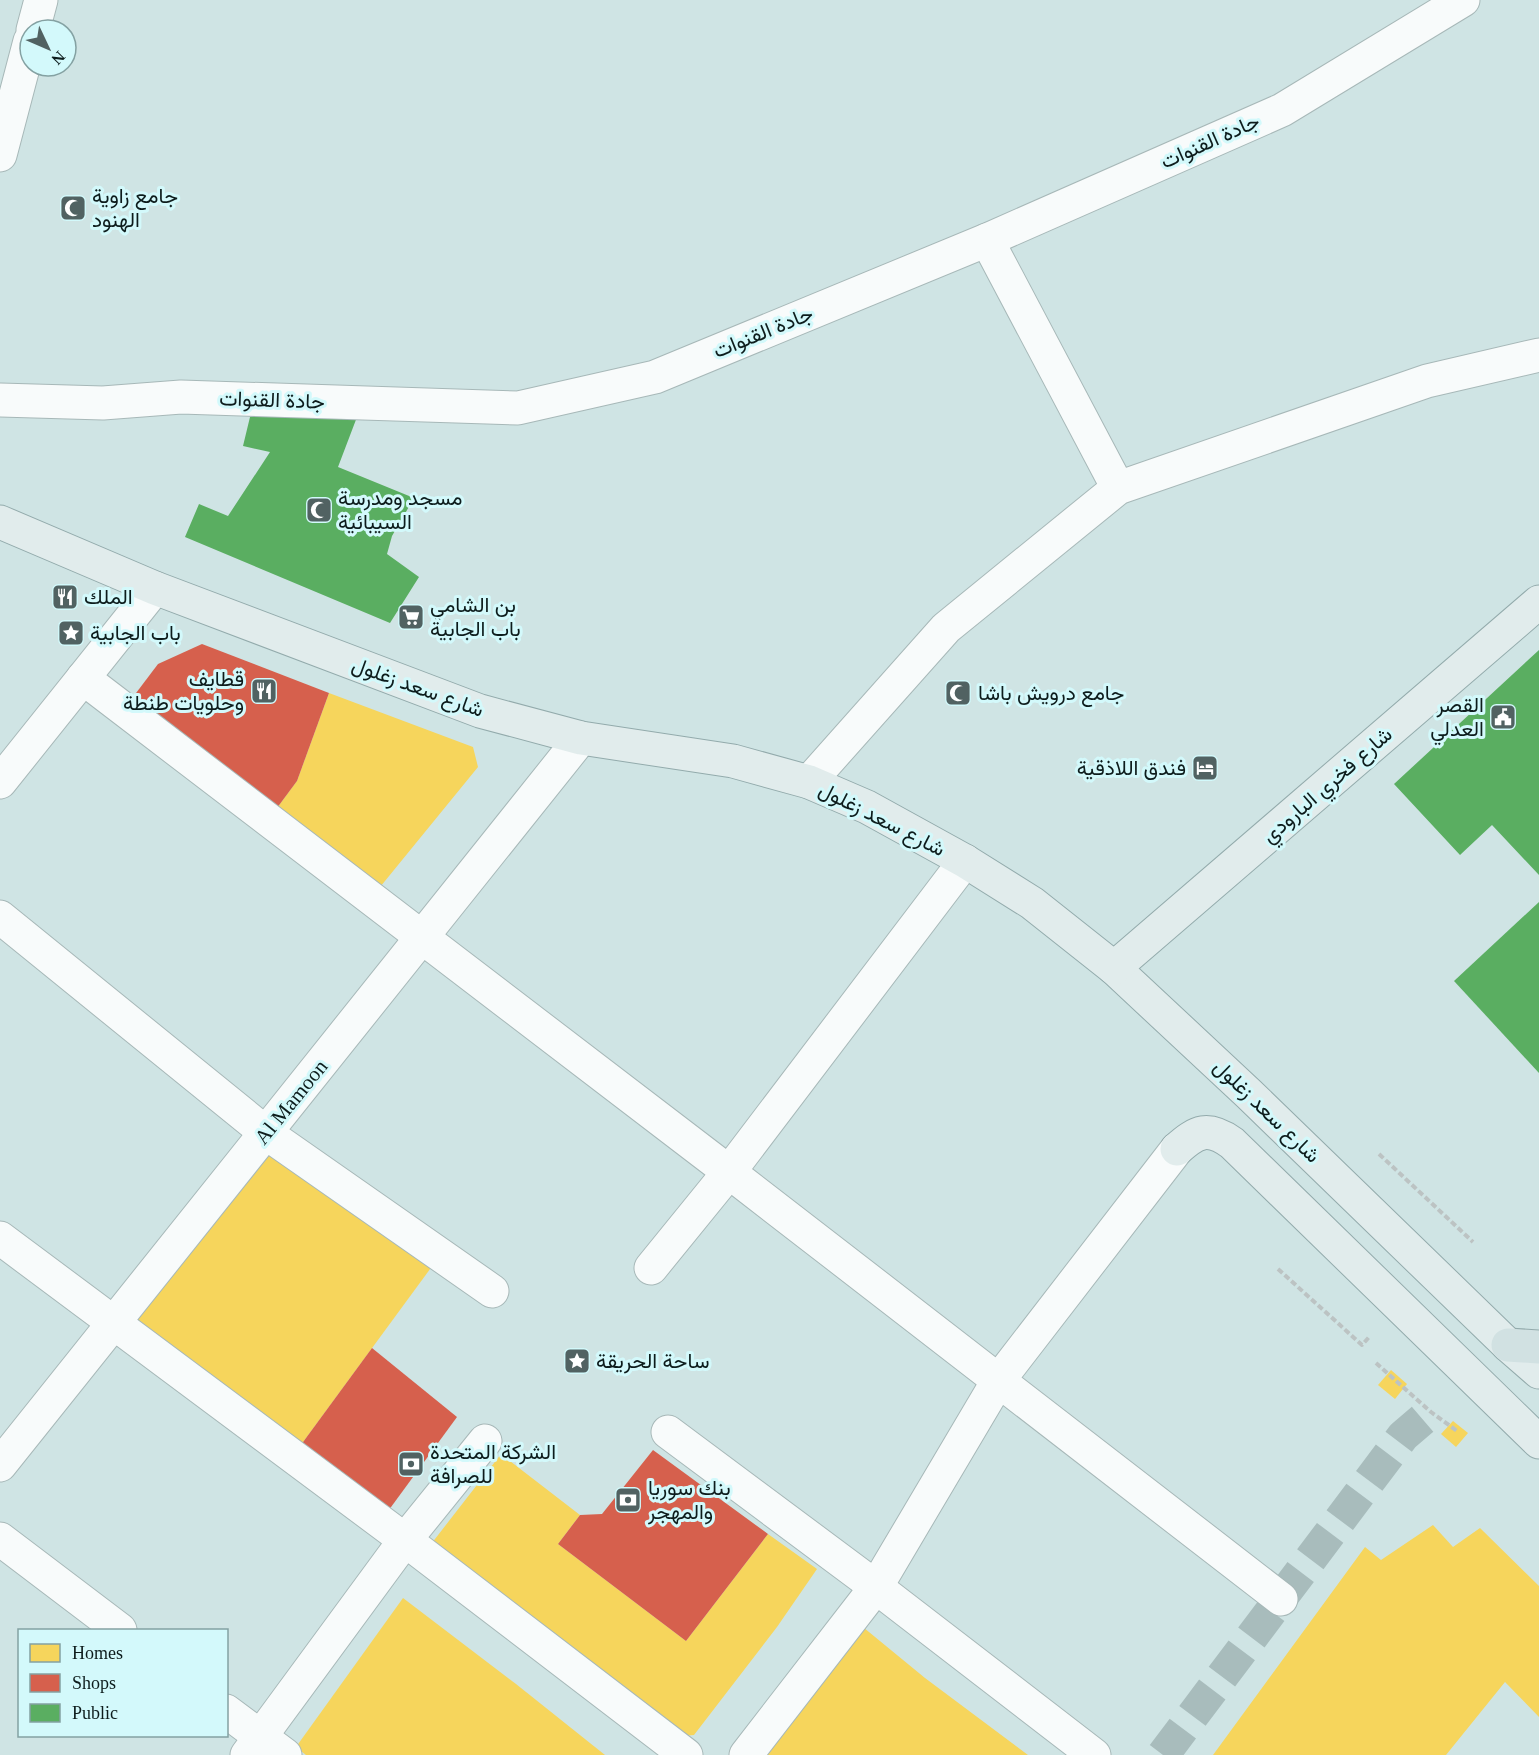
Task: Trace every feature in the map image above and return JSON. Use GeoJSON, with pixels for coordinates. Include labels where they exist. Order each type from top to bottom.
{"type":"FeatureCollection","features":[{"type":"Feature","properties":{"kind":"main road","name":"شارع سعد زغلول"},"geometry":{"type":"LineString","coordinates":[[0,522],[155,588],[480,711],[581,738],[733,761],[809,782],[867,807],[965,861],[1032,903],[1114,968],[1524,1346],[1539,1372]]}},
{"type":"Feature","properties":{"kind":"main road","name":"شارع فخري البارودي"},"geometry":{"type":"LineString","coordinates":[[1114,968],[1539,602]]}},
{"type":"Feature","properties":{"kind":"main road"},"geometry":{"type":"LineString","coordinates":[[1177,1149],[1193,1135],[1208,1131],[1221,1135],[1233,1143],[1539,1442]]}},
{"type":"Feature","properties":{"kind":"street"},"geometry":{"type":"LineString","coordinates":[[36,18],[41,0]]}},
{"type":"Feature","properties":{"kind":"street","name":"جادة القنوات"},"geometry":{"type":"LineString","coordinates":[[0,400],[103,403],[182,397],[518,408],[656,377],[987,240],[1282,110],[1463,0]]}},
{"type":"Feature","properties":{"kind":"street"},"geometry":{"type":"LineString","coordinates":[[0,156],[20,78]]}},
{"type":"Feature","properties":{"kind":"street"},"geometry":{"type":"LineString","coordinates":[[987,240],[1118,488]]}},
{"type":"Feature","properties":{"kind":"street"},"geometry":{"type":"LineString","coordinates":[[809,782],[946,628],[1118,488],[1427,381],[1539,355]]}},
{"type":"Feature","properties":{"kind":"street"},"geometry":{"type":"LineString","coordinates":[[0,782],[155,588]]}},
{"type":"Feature","properties":{"kind":"street"},"geometry":{"type":"LineString","coordinates":[[83,678],[421,939],[729,1172],[1281,1599]]}},
{"type":"Feature","properties":{"kind":"street","name":"Al Mamoon"},"geometry":{"type":"LineString","coordinates":[[0,1465],[581,738]]}},
{"type":"Feature","properties":{"kind":"street"},"geometry":{"type":"LineString","coordinates":[[651,1268],[729,1172],[965,861]]}},
{"type":"Feature","properties":{"kind":"street"},"geometry":{"type":"LineString","coordinates":[[0,917],[266,1133],[492,1291]]}},
{"type":"Feature","properties":{"kind":"street"},"geometry":{"type":"LineString","coordinates":[[746,1755],[876,1587],[998,1381],[1177,1149]]}},
{"type":"Feature","properties":{"kind":"street"},"geometry":{"type":"LineString","coordinates":[[0,1238],[405,1540],[686,1755]]}},
{"type":"Feature","properties":{"kind":"street"},"geometry":{"type":"LineString","coordinates":[[668,1432],[876,1587],[1094,1755]]}},
{"type":"Feature","properties":{"kind":"street"},"geometry":{"type":"LineString","coordinates":[[228,1713],[264,1749],[405,1540],[485,1440]]}},
{"type":"Feature","properties":{"kind":"street"},"geometry":{"type":"LineString","coordinates":[[0,1539],[119,1629]]}},
{"type":"Feature","properties":{"kind":"path"},"geometry":{"type":"LineString","coordinates":[[1380,1154],[1473,1242]]}},
{"type":"Feature","properties":{"kind":"path"},"geometry":{"type":"LineString","coordinates":[[1278,1269],[1362,1345],[1370,1336]]}},
{"type":"Feature","properties":{"kind":"path"},"geometry":{"type":"LineString","coordinates":[[1376,1363],[1431,1412],[1457,1431]]}},
{"type":"Feature","properties":{"kind":"building: Homes"},"geometry":{"type":"Polygon","coordinates":[[[329,693],[473,747],[478,767],[376,892],[274,812],[297,781],[329,693]]]}},
{"type":"Feature","properties":{"kind":"building: Homes"},"geometry":{"type":"Polygon","coordinates":[[[265,1143],[433,1265],[295,1453],[121,1321],[265,1143]]]}},
{"type":"Feature","properties":{"kind":"building: Homes"},"geometry":{"type":"Polygon","coordinates":[[[1391,1370],[1407,1384],[1395,1399],[1378,1385],[1391,1370]]]}},
{"type":"Feature","properties":{"kind":"building: Homes"},"geometry":{"type":"Polygon","coordinates":[[[1453,1421],[1468,1433],[1456,1447],[1441,1434],[1453,1421]]]}},
{"type":"Feature","properties":{"kind":"building: Homes"},"geometry":{"type":"Polygon","coordinates":[[[501,1454],[580,1515],[558,1544],[686,1641],[768,1534],[817,1569],[777,1627],[694,1735],[671,1737],[428,1548],[501,1454]]]}},
{"type":"Feature","properties":{"kind":"building: Homes"},"geometry":{"type":"Polygon","coordinates":[[[1433,1525],[1453,1547],[1480,1528],[1539,1586],[1539,1717],[1505,1682],[1446,1755],[1213,1755],[1365,1547],[1381,1560],[1433,1525]]]}},
{"type":"Feature","properties":{"kind":"building: Homes"},"geometry":{"type":"Polygon","coordinates":[[[403,1598],[605,1755],[306,1755],[296,1747],[403,1598]]]}},
{"type":"Feature","properties":{"kind":"building: Homes"},"geometry":{"type":"Polygon","coordinates":[[[858,1623],[925,1678],[1028,1755],[757,1755],[858,1623]]]}},
{"type":"Feature","properties":{"kind":"building: Shops"},"geometry":{"type":"Polygon","coordinates":[[[202,644],[329,693],[297,781],[274,812],[127,705],[158,664],[202,644]]]}},
{"type":"Feature","properties":{"kind":"building: Shops"},"geometry":{"type":"Polygon","coordinates":[[[372,1348],[457,1417],[383,1518],[295,1453],[372,1348]]]}},
{"type":"Feature","properties":{"kind":"building: Shops"},"geometry":{"type":"Polygon","coordinates":[[[653,1450],[768,1534],[686,1641],[558,1544],[580,1515],[602,1514],[653,1450]]]}},
{"type":"Feature","properties":{"kind":"building: Public","name":"مسجد ومدرسة السيبائية"},"geometry":{"type":"Polygon","coordinates":[[[299,408],[357,417],[338,467],[414,498],[392,536],[387,554],[419,577],[390,623],[185,537],[199,504],[228,516],[270,452],[243,446],[250,417],[299,408]]]}},
{"type":"Feature","properties":{"kind":"building: Public","name":"القصر العدلي"},"geometry":{"type":"Polygon","coordinates":[[[1539,650],[1539,875],[1492,825],[1460,855],[1394,784],[1539,650]]]}},
{"type":"Feature","properties":{"kind":"building: Public"},"geometry":{"type":"Polygon","coordinates":[[[1539,902],[1539,1073],[1454,981],[1539,902]]]}},
{"type":"Feature","properties":{"kind":"tunnel"},"geometry":{"type":"LineString","coordinates":[[1163,1755],[1403,1436],[1431,1412]]}},
{"type":"Feature","properties":{"kind":"place","name":"جامع زاوية الهنود"},"geometry":{"type":"Point","coordinates":[73,208]}},
{"type":"Feature","properties":{"kind":"place","name":"مسجد ومدرسة السيبائية"},"geometry":{"type":"Point","coordinates":[319,510]}},
{"type":"Feature","properties":{"kind":"place","name":"الملك"},"geometry":{"type":"Point","coordinates":[65,597]}},
{"type":"Feature","properties":{"kind":"place","name":"بن الشامي باب الجابية"},"geometry":{"type":"Point","coordinates":[411,617]}},
{"type":"Feature","properties":{"kind":"place","name":"باب الجابية"},"geometry":{"type":"Point","coordinates":[71,633]}},
{"type":"Feature","properties":{"kind":"place","name":"قطايف وحلويات طنطة"},"geometry":{"type":"Point","coordinates":[264,691]}},
{"type":"Feature","properties":{"kind":"place","name":"جامع درويش باشا"},"geometry":{"type":"Point","coordinates":[958,693]}},
{"type":"Feature","properties":{"kind":"place","name":"القصر العدلي"},"geometry":{"type":"Point","coordinates":[1503,717]}},
{"type":"Feature","properties":{"kind":"place","name":"فندق اللاذقية"},"geometry":{"type":"Point","coordinates":[1205,768]}},
{"type":"Feature","properties":{"kind":"place","name":"ساحة الحريقة"},"geometry":{"type":"Point","coordinates":[577,1361]}},
{"type":"Feature","properties":{"kind":"place","name":"الشركة المتحدة للصرافة"},"geometry":{"type":"Point","coordinates":[411,1464]}},
{"type":"Feature","properties":{"kind":"place","name":"بنك سوريا والمهجر"},"geometry":{"type":"Point","coordinates":[628,1500]}}]}
